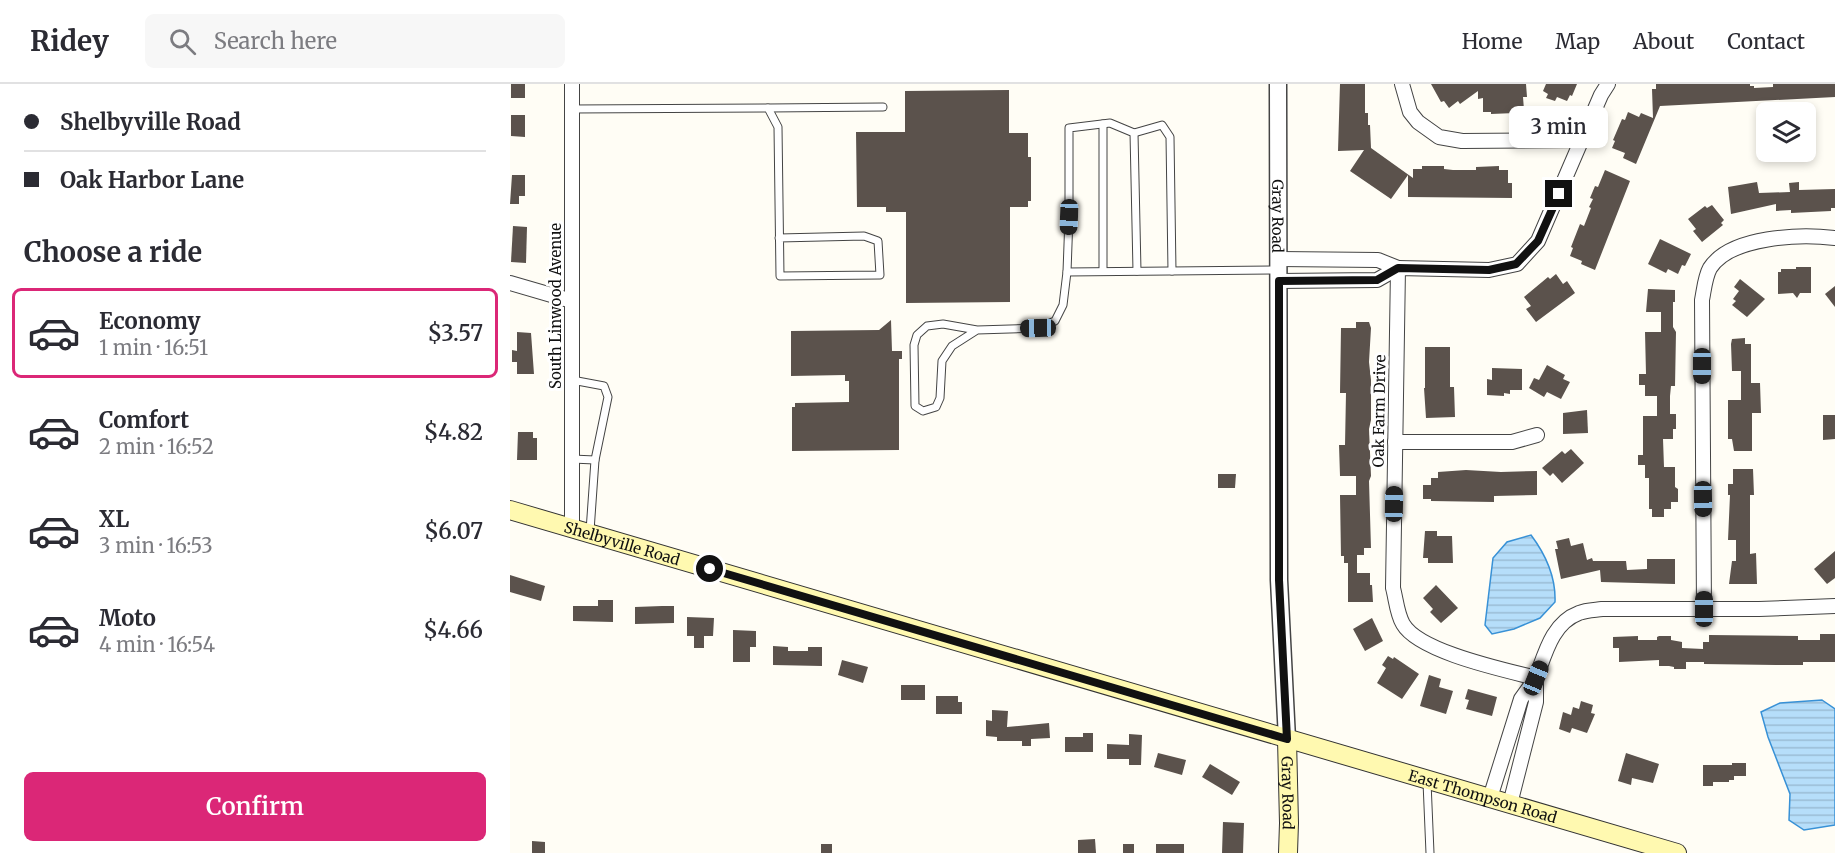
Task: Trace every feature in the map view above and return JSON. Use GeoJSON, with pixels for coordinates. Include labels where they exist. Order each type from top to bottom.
{"type":"FeatureCollection","features":[{"type":"Feature","properties":{"kind":"main road","name":"Shelbyville Road"},"geometry":{"type":"LineString","coordinates":[[510,510],[1287,739]]}},
{"type":"Feature","properties":{"kind":"main road","name":"East Thompson Road"},"geometry":{"type":"LineString","coordinates":[[1287,739],[1677,853]]}},
{"type":"Feature","properties":{"kind":"main road","name":"Gray Road"},"geometry":{"type":"LineString","coordinates":[[1287,739],[1288,853]]}},
{"type":"Feature","properties":{"kind":"street","name":"South Linwood Avenue"},"geometry":{"type":"LineString","coordinates":[[572,84],[572,528]]}},
{"type":"Feature","properties":{"kind":"street","name":"Gray Road"},"geometry":{"type":"LineString","coordinates":[[1278,84],[1279,580],[1287,739]]}},
{"type":"Feature","properties":{"kind":"street"},"geometry":{"type":"LineString","coordinates":[[1402,84],[1410,112],[1418,122],[1439,137],[1462,141],[1582,140]]}},
{"type":"Feature","properties":{"kind":"street"},"geometry":{"type":"LineString","coordinates":[[1279,270],[1378,260],[1398,268],[1489,270],[1516,264],[1538,241],[1601,95],[1608,84]]}},
{"type":"Feature","properties":{"kind":"street"},"geometry":{"type":"LineString","coordinates":[[1704,609],[1702,300],[1708,271],[1717,259],[1733,248],[1749,243],[1809,235],[1835,238]]}},
{"type":"Feature","properties":{"kind":"street"},"geometry":{"type":"LineString","coordinates":[[1279,270],[1377,280],[1398,268]]}},
{"type":"Feature","properties":{"kind":"street","name":"Oak Farm Drive"},"geometry":{"type":"LineString","coordinates":[[1398,268],[1393,588],[1404,626],[1433,646],[1476,663],[1536,678]]}},
{"type":"Feature","properties":{"kind":"street"},"geometry":{"type":"LineString","coordinates":[[510,283],[572,301]]}},
{"type":"Feature","properties":{"kind":"street"},"geometry":{"type":"LineString","coordinates":[[1395,442],[1512,442],[1537,435]]}},
{"type":"Feature","properties":{"kind":"street"},"geometry":{"type":"LineString","coordinates":[[1490,798],[1521,699],[1536,678],[1555,633],[1568,619],[1580,612],[1602,609],[1759,609],[1835,606]]}},
{"type":"Feature","properties":{"kind":"street"},"geometry":{"type":"LineString","coordinates":[[1510,804],[1536,702],[1536,678]]}},
{"type":"Feature","properties":{"kind":"lane"},"geometry":{"type":"LineString","coordinates":[[572,109],[883,107]]}},
{"type":"Feature","properties":{"kind":"lane"},"geometry":{"type":"LineString","coordinates":[[768,108],[778,127],[779,238],[780,276],[880,275],[878,241],[871,238],[864,236],[779,238]]}},
{"type":"Feature","properties":{"kind":"lane"},"geometry":{"type":"LineString","coordinates":[[977,330],[952,346],[942,361],[940,398],[936,407],[923,411],[915,406],[914,345],[917,334],[927,326],[942,324],[977,330],[1038,328],[1055,321],[1063,305],[1068,272],[1069,128],[1107,124],[1134,133],[1162,125],[1170,137],[1172,271]]}},
{"type":"Feature","properties":{"kind":"lane"},"geometry":{"type":"LineString","coordinates":[[1103,271],[1107,124]]}},
{"type":"Feature","properties":{"kind":"lane"},"geometry":{"type":"LineString","coordinates":[[1134,133],[1137,271]]}},
{"type":"Feature","properties":{"kind":"lane"},"geometry":{"type":"LineString","coordinates":[[1068,272],[1279,270]]}},
{"type":"Feature","properties":{"kind":"lane"},"geometry":{"type":"LineString","coordinates":[[572,380],[604,386],[608,397],[595,460],[590,534]]}},
{"type":"Feature","properties":{"kind":"lane"},"geometry":{"type":"LineString","coordinates":[[572,459],[595,460]]}},
{"type":"Feature","properties":{"kind":"lane"},"geometry":{"type":"LineString","coordinates":[[1426,780],[1430,853]]}},
{"type":"Feature","properties":{"kind":"water"},"geometry":{"type":"Polygon","coordinates":[[[1531,535],[1549,567],[1554,584],[1555,602],[1540,618],[1514,629],[1492,634],[1485,625],[1493,558],[1507,542],[1531,535]]]}},
{"type":"Feature","properties":{"kind":"water"},"geometry":{"type":"Polygon","coordinates":[[[1822,700],[1835,709],[1835,825],[1804,830],[1789,820],[1790,794],[1761,712],[1780,703],[1822,700]]]}},
{"type":"Feature","properties":{"kind":"building"},"geometry":{"type":"Polygon","coordinates":[[[511,84],[525,84],[525,98],[511,98],[511,84]]]}},
{"type":"Feature","properties":{"kind":"building"},"geometry":{"type":"Polygon","coordinates":[[[1340,84],[1365,84],[1365,113],[1368,113],[1371,148],[1413,178],[1413,169],[1422,169],[1422,166],[1476,170],[1476,167],[1499,166],[1499,170],[1508,170],[1508,183],[1512,183],[1512,198],[1408,197],[1408,175],[1391,199],[1350,171],[1364,150],[1338,151],[1340,84]]]}},
{"type":"Feature","properties":{"kind":"building"},"geometry":{"type":"Polygon","coordinates":[[[1431,84],[1526,84],[1527,97],[1523,97],[1524,110],[1515,111],[1515,113],[1491,114],[1491,112],[1483,112],[1483,98],[1478,99],[1478,91],[1460,104],[1458,101],[1449,108],[1444,101],[1441,102],[1431,84]]]}},
{"type":"Feature","properties":{"kind":"building"},"geometry":{"type":"Polygon","coordinates":[[[1546,84],[1577,84],[1567,101],[1557,97],[1555,101],[1546,98],[1548,94],[1543,91],[1546,84]]]}},
{"type":"Feature","properties":{"kind":"building"},"geometry":{"type":"Polygon","coordinates":[[[1656,84],[1750,84],[1754,88],[1773,87],[1773,84],[1835,84],[1835,97],[1660,106],[1636,164],[1623,158],[1625,153],[1612,148],[1615,141],[1613,140],[1622,119],[1625,120],[1628,112],[1639,117],[1641,113],[1653,118],[1652,89],[1656,89],[1656,84]]]}},
{"type":"Feature","properties":{"kind":"building"},"geometry":{"type":"Polygon","coordinates":[[[1009,90],[1009,133],[1028,133],[1028,157],[1031,157],[1031,201],[1028,201],[1028,207],[1010,207],[1010,302],[906,303],[906,212],[886,212],[886,207],[857,207],[856,132],[905,132],[905,91],[1009,90]]]}},
{"type":"Feature","properties":{"kind":"building"},"geometry":{"type":"Polygon","coordinates":[[[511,115],[525,115],[525,137],[511,136],[511,115]]]}},
{"type":"Feature","properties":{"kind":"building"},"geometry":{"type":"Polygon","coordinates":[[[1605,170],[1630,181],[1595,270],[1570,256],[1580,224],[1584,226],[1591,208],[1589,207],[1593,199],[1590,198],[1595,186],[1598,187],[1605,170]]]}},
{"type":"Feature","properties":{"kind":"building"},"geometry":{"type":"Polygon","coordinates":[[[512,175],[525,175],[525,196],[519,196],[519,204],[510,204],[512,175]]]}},
{"type":"Feature","properties":{"kind":"building"},"geometry":{"type":"Polygon","coordinates":[[[1757,182],[1759,193],[1790,192],[1789,183],[1799,182],[1799,190],[1835,189],[1835,208],[1831,208],[1831,211],[1791,213],[1791,210],[1776,211],[1776,204],[1731,214],[1728,187],[1757,182]]]}},
{"type":"Feature","properties":{"kind":"building"},"geometry":{"type":"Polygon","coordinates":[[[1712,205],[1724,220],[1721,223],[1723,225],[1702,242],[1693,231],[1696,229],[1688,219],[1705,206],[1707,208],[1712,205]]]}},
{"type":"Feature","properties":{"kind":"building"},"geometry":{"type":"Polygon","coordinates":[[[513,226],[527,227],[526,263],[511,262],[513,226]]]}},
{"type":"Feature","properties":{"kind":"building"},"geometry":{"type":"Polygon","coordinates":[[[1660,239],[1691,254],[1678,274],[1668,269],[1666,273],[1648,264],[1660,239]]]}},
{"type":"Feature","properties":{"kind":"building"},"geometry":{"type":"Polygon","coordinates":[[[1796,267],[1811,267],[1811,293],[1800,293],[1797,298],[1793,293],[1778,294],[1778,272],[1781,272],[1781,269],[1796,269],[1796,267]]]}},
{"type":"Feature","properties":{"kind":"building"},"geometry":{"type":"Polygon","coordinates":[[[1556,274],[1563,284],[1567,281],[1575,293],[1536,322],[1526,309],[1531,306],[1524,297],[1548,277],[1550,279],[1556,274]]]}},
{"type":"Feature","properties":{"kind":"building"},"geometry":{"type":"Polygon","coordinates":[[[1740,279],[1765,299],[1747,317],[1732,305],[1739,291],[1734,287],[1740,279]]]}},
{"type":"Feature","properties":{"kind":"building"},"geometry":{"type":"Polygon","coordinates":[[[1835,286],[1835,307],[1825,294],[1835,286]]]}},
{"type":"Feature","properties":{"kind":"building"},"geometry":{"type":"Polygon","coordinates":[[[1648,289],[1675,290],[1673,327],[1676,332],[1675,386],[1671,386],[1670,414],[1676,414],[1676,429],[1673,429],[1673,439],[1663,439],[1664,467],[1675,467],[1678,502],[1671,502],[1671,509],[1664,509],[1664,517],[1652,517],[1652,509],[1649,509],[1649,478],[1645,478],[1645,465],[1638,465],[1638,455],[1643,455],[1643,416],[1657,416],[1657,396],[1645,396],[1645,385],[1639,385],[1639,374],[1646,374],[1645,332],[1661,332],[1661,312],[1646,312],[1648,289]]]}},
{"type":"Feature","properties":{"kind":"building"},"geometry":{"type":"Polygon","coordinates":[[[891,320],[892,351],[902,351],[902,359],[899,359],[899,450],[792,451],[792,407],[795,407],[795,403],[849,402],[849,381],[845,381],[845,375],[791,376],[791,331],[879,330],[891,320]]]}},
{"type":"Feature","properties":{"kind":"building"},"geometry":{"type":"Polygon","coordinates":[[[1356,322],[1369,322],[1371,328],[1369,362],[1371,420],[1369,429],[1371,476],[1369,481],[1371,548],[1364,548],[1364,555],[1357,555],[1357,573],[1370,573],[1373,602],[1348,602],[1348,563],[1344,563],[1344,556],[1341,556],[1340,495],[1356,495],[1356,476],[1340,476],[1339,445],[1345,445],[1346,393],[1340,393],[1341,328],[1356,328],[1356,322]]]}},
{"type":"Feature","properties":{"kind":"building"},"geometry":{"type":"Polygon","coordinates":[[[517,332],[531,333],[534,374],[517,374],[517,362],[512,362],[512,350],[517,351],[517,332]]]}},
{"type":"Feature","properties":{"kind":"building"},"geometry":{"type":"Polygon","coordinates":[[[1745,338],[1745,344],[1751,344],[1751,383],[1760,383],[1761,413],[1752,413],[1752,451],[1734,451],[1732,439],[1728,439],[1728,400],[1741,400],[1741,371],[1732,371],[1731,344],[1732,339],[1745,338]]]}},
{"type":"Feature","properties":{"kind":"building"},"geometry":{"type":"Polygon","coordinates":[[[1425,347],[1450,347],[1450,387],[1454,387],[1455,417],[1426,418],[1425,347]]]}},
{"type":"Feature","properties":{"kind":"building"},"geometry":{"type":"Polygon","coordinates":[[[1547,365],[1565,375],[1563,379],[1570,382],[1561,399],[1547,392],[1544,397],[1529,388],[1534,378],[1539,380],[1547,365]]]}},
{"type":"Feature","properties":{"kind":"building"},"geometry":{"type":"Polygon","coordinates":[[[1492,368],[1522,369],[1522,390],[1510,390],[1510,394],[1504,393],[1504,396],[1487,395],[1487,379],[1492,380],[1492,368]]]}},
{"type":"Feature","properties":{"kind":"building"},"geometry":{"type":"Polygon","coordinates":[[[1587,410],[1588,433],[1563,434],[1563,413],[1587,410]]]}},
{"type":"Feature","properties":{"kind":"building"},"geometry":{"type":"Polygon","coordinates":[[[1823,415],[1835,415],[1835,439],[1823,440],[1823,415]]]}},
{"type":"Feature","properties":{"kind":"building"},"geometry":{"type":"Polygon","coordinates":[[[518,432],[533,432],[533,438],[537,438],[537,460],[517,460],[518,432]]]}},
{"type":"Feature","properties":{"kind":"building"},"geometry":{"type":"Polygon","coordinates":[[[1571,449],[1584,463],[1562,483],[1553,473],[1550,476],[1542,468],[1562,451],[1565,454],[1571,449]]]}},
{"type":"Feature","properties":{"kind":"building"},"geometry":{"type":"Polygon","coordinates":[[[1733,469],[1753,469],[1754,495],[1750,495],[1750,554],[1756,553],[1757,584],[1729,584],[1732,561],[1736,561],[1736,540],[1728,540],[1730,495],[1728,495],[1728,484],[1733,484],[1733,469]]]}},
{"type":"Feature","properties":{"kind":"building"},"geometry":{"type":"Polygon","coordinates":[[[1537,471],[1537,495],[1494,496],[1494,502],[1423,499],[1423,485],[1431,485],[1431,478],[1438,478],[1438,472],[1537,471]]]}},
{"type":"Feature","properties":{"kind":"building"},"geometry":{"type":"Polygon","coordinates":[[[1218,474],[1236,474],[1235,488],[1218,488],[1218,474]]]}},
{"type":"Feature","properties":{"kind":"building"},"geometry":{"type":"Polygon","coordinates":[[[1425,531],[1437,531],[1437,536],[1452,536],[1453,563],[1428,563],[1428,558],[1423,558],[1425,531]]]}},
{"type":"Feature","properties":{"kind":"building"},"geometry":{"type":"Polygon","coordinates":[[[1569,538],[1571,546],[1583,543],[1587,560],[1592,558],[1593,561],[1626,561],[1627,570],[1647,569],[1647,559],[1675,559],[1675,584],[1601,582],[1600,570],[1561,579],[1555,549],[1558,549],[1556,541],[1569,538]]]}},
{"type":"Feature","properties":{"kind":"building"},"geometry":{"type":"Polygon","coordinates":[[[1835,551],[1835,578],[1827,584],[1814,569],[1835,551]]]}},
{"type":"Feature","properties":{"kind":"building"},"geometry":{"type":"Polygon","coordinates":[[[510,575],[545,586],[541,601],[510,592],[510,575]]]}},
{"type":"Feature","properties":{"kind":"building"},"geometry":{"type":"Polygon","coordinates":[[[1436,585],[1458,608],[1441,623],[1430,612],[1433,609],[1423,598],[1436,585]]]}},
{"type":"Feature","properties":{"kind":"building"},"geometry":{"type":"Polygon","coordinates":[[[598,600],[613,600],[613,622],[573,621],[573,606],[598,606],[598,600]]]}},
{"type":"Feature","properties":{"kind":"building"},"geometry":{"type":"Polygon","coordinates":[[[674,606],[674,623],[635,624],[635,607],[674,606]]]}},
{"type":"Feature","properties":{"kind":"building"},"geometry":{"type":"Polygon","coordinates":[[[687,617],[714,618],[713,636],[704,636],[704,648],[694,648],[694,636],[687,636],[687,617]]]}},
{"type":"Feature","properties":{"kind":"building"},"geometry":{"type":"Polygon","coordinates":[[[1372,618],[1383,641],[1365,651],[1353,629],[1372,618]]]}},
{"type":"Feature","properties":{"kind":"building"},"geometry":{"type":"Polygon","coordinates":[[[733,630],[756,631],[756,647],[750,647],[750,662],[733,662],[733,630]]]}},
{"type":"Feature","properties":{"kind":"building"},"geometry":{"type":"Polygon","coordinates":[[[1820,634],[1835,634],[1835,662],[1776,665],[1686,662],[1686,669],[1674,669],[1669,666],[1659,666],[1659,660],[1619,662],[1619,648],[1613,648],[1613,637],[1638,636],[1638,640],[1657,640],[1659,636],[1671,636],[1671,640],[1682,642],[1682,648],[1703,649],[1703,642],[1709,642],[1709,635],[1798,636],[1798,640],[1820,640],[1820,634]]]}},
{"type":"Feature","properties":{"kind":"building"},"geometry":{"type":"Polygon","coordinates":[[[773,646],[788,647],[788,651],[808,651],[808,647],[822,647],[822,666],[773,665],[773,646]]]}},
{"type":"Feature","properties":{"kind":"building"},"geometry":{"type":"Polygon","coordinates":[[[1388,656],[1393,659],[1394,657],[1419,674],[1402,699],[1377,683],[1386,668],[1382,665],[1388,656]]]}},
{"type":"Feature","properties":{"kind":"building"},"geometry":{"type":"Polygon","coordinates":[[[842,660],[868,667],[863,683],[838,675],[842,660]]]}},
{"type":"Feature","properties":{"kind":"building"},"geometry":{"type":"Polygon","coordinates":[[[1429,675],[1441,679],[1439,687],[1453,691],[1446,714],[1420,706],[1429,675]]]}},
{"type":"Feature","properties":{"kind":"building"},"geometry":{"type":"Polygon","coordinates":[[[901,685],[925,685],[925,700],[901,700],[901,685]]]}},
{"type":"Feature","properties":{"kind":"building"},"geometry":{"type":"Polygon","coordinates":[[[1468,689],[1497,697],[1492,716],[1466,709],[1469,700],[1465,699],[1468,689]]]}},
{"type":"Feature","properties":{"kind":"building"},"geometry":{"type":"Polygon","coordinates":[[[936,696],[958,696],[958,702],[962,702],[962,714],[936,714],[936,696]]]}},
{"type":"Feature","properties":{"kind":"building"},"geometry":{"type":"Polygon","coordinates":[[[1581,701],[1593,705],[1591,713],[1595,714],[1587,733],[1572,728],[1570,733],[1559,729],[1563,712],[1571,715],[1573,707],[1579,709],[1581,701]]]}},
{"type":"Feature","properties":{"kind":"building"},"geometry":{"type":"Polygon","coordinates":[[[992,710],[1008,711],[1007,727],[1049,723],[1050,738],[1031,739],[1031,746],[1022,746],[1022,741],[997,741],[997,737],[986,736],[986,720],[992,721],[992,710]]]}},
{"type":"Feature","properties":{"kind":"building"},"geometry":{"type":"Polygon","coordinates":[[[1083,733],[1093,733],[1093,752],[1065,752],[1065,737],[1083,737],[1083,733]]]}},
{"type":"Feature","properties":{"kind":"building"},"geometry":{"type":"Polygon","coordinates":[[[1129,734],[1142,735],[1141,765],[1129,765],[1129,759],[1107,759],[1107,744],[1129,745],[1129,734]]]}},
{"type":"Feature","properties":{"kind":"building"},"geometry":{"type":"Polygon","coordinates":[[[1158,753],[1186,760],[1182,775],[1154,767],[1158,753]]]}},
{"type":"Feature","properties":{"kind":"building"},"geometry":{"type":"Polygon","coordinates":[[[1626,753],[1659,764],[1653,783],[1632,778],[1631,785],[1618,781],[1626,753]]]}},
{"type":"Feature","properties":{"kind":"building"},"geometry":{"type":"Polygon","coordinates":[[[1732,763],[1746,763],[1746,776],[1734,776],[1734,780],[1729,780],[1729,782],[1713,782],[1713,786],[1703,786],[1703,765],[1732,765],[1732,763]]]}},
{"type":"Feature","properties":{"kind":"building"},"geometry":{"type":"Polygon","coordinates":[[[1210,764],[1240,782],[1232,795],[1202,777],[1210,764]]]}},
{"type":"Feature","properties":{"kind":"building"},"geometry":{"type":"Polygon","coordinates":[[[1223,822],[1244,823],[1243,853],[1222,853],[1223,822]]]}},
{"type":"Feature","properties":{"kind":"building"},"geometry":{"type":"Polygon","coordinates":[[[1095,839],[1096,853],[1078,853],[1078,840],[1095,839]]]}},
{"type":"Feature","properties":{"kind":"building"},"geometry":{"type":"Polygon","coordinates":[[[532,841],[545,842],[545,853],[532,853],[532,841]]]}},
{"type":"Feature","properties":{"kind":"building"},"geometry":{"type":"Polygon","coordinates":[[[821,844],[832,844],[832,853],[821,853],[821,844]]]}},
{"type":"Feature","properties":{"kind":"building"},"geometry":{"type":"Polygon","coordinates":[[[1123,844],[1134,844],[1134,853],[1123,853],[1123,844]]]}},
{"type":"Feature","properties":{"kind":"building"},"geometry":{"type":"Polygon","coordinates":[[[1156,844],[1184,844],[1184,853],[1156,853],[1156,844]]]}},
{"type":"Feature","properties":{"kind":"route"},"geometry":{"type":"LineString","coordinates":[[710,569],[1287,739],[1279,580],[1279,281],[1377,280],[1398,268],[1489,270],[1516,264],[1538,241],[1559,194]]}}]}
